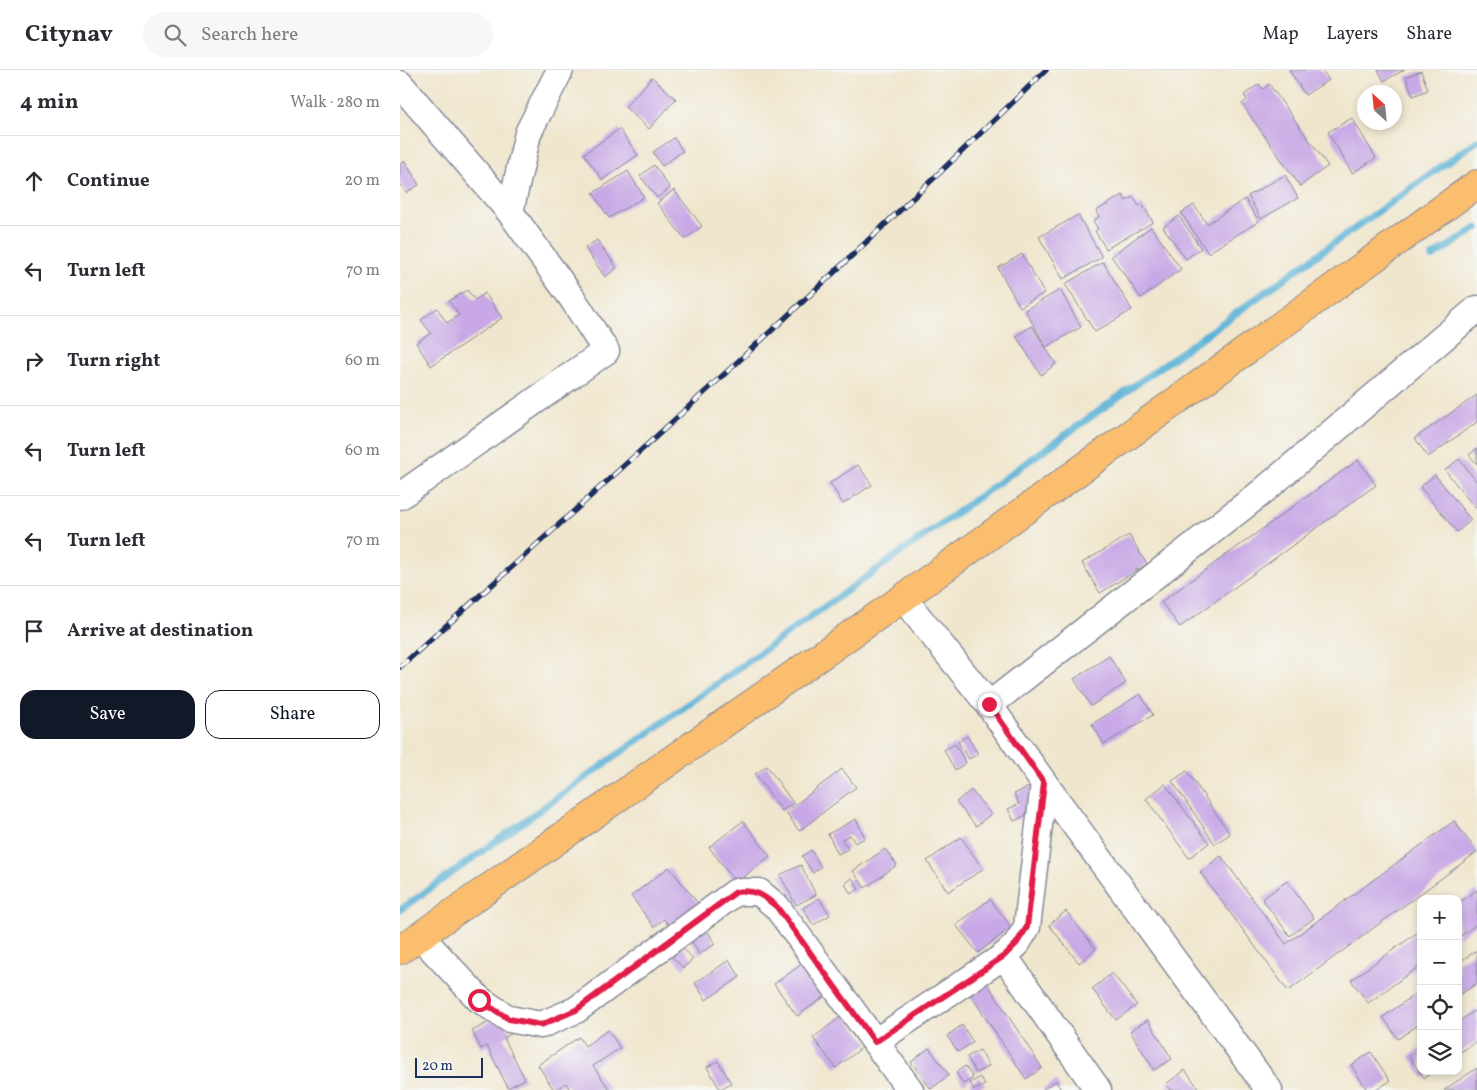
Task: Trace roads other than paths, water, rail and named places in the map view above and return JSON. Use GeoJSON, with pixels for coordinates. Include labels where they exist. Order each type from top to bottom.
{"type":"FeatureCollection","features":[{"type":"Feature","properties":{"kind":"main road"},"geometry":{"type":"LineString","coordinates":[[410,943],[903,598],[1477,184]]}},
{"type":"Feature","properties":{"kind":"street"},"geometry":{"type":"LineString","coordinates":[[510,212],[528,133],[560,70]]}},
{"type":"Feature","properties":{"kind":"street"},"geometry":{"type":"LineString","coordinates":[[400,84],[510,212],[572,298],[606,351],[400,496]]}},
{"type":"Feature","properties":{"kind":"street"},"geometry":{"type":"LineString","coordinates":[[989,704],[1262,492],[1477,309]]}},
{"type":"Feature","properties":{"kind":"street"},"geometry":{"type":"LineString","coordinates":[[903,598],[989,704],[1044,783],[1269,1090]]}},
{"type":"Feature","properties":{"kind":"street"},"geometry":{"type":"LineString","coordinates":[[875,1042],[1004,956],[1016,944],[1027,927],[1044,783]]}},
{"type":"Feature","properties":{"kind":"street"},"geometry":{"type":"LineString","coordinates":[[410,943],[479,1000],[509,1019],[541,1025],[576,1010],[736,892],[759,892],[777,907],[910,1090]]}},
{"type":"Feature","properties":{"kind":"street"},"geometry":{"type":"LineString","coordinates":[[1004,956],[1098,1090]]}},
{"type":"Feature","properties":{"kind":"waterway"},"geometry":{"type":"LineString","coordinates":[[400,910],[1477,141]]}},
{"type":"Feature","properties":{"kind":"waterway"},"geometry":{"type":"LineString","coordinates":[[1432,257],[1477,228]]}},
{"type":"Feature","properties":{"kind":"railway"},"geometry":{"type":"LineString","coordinates":[[400,667],[726,372],[967,147],[1046,70]]}}]}
